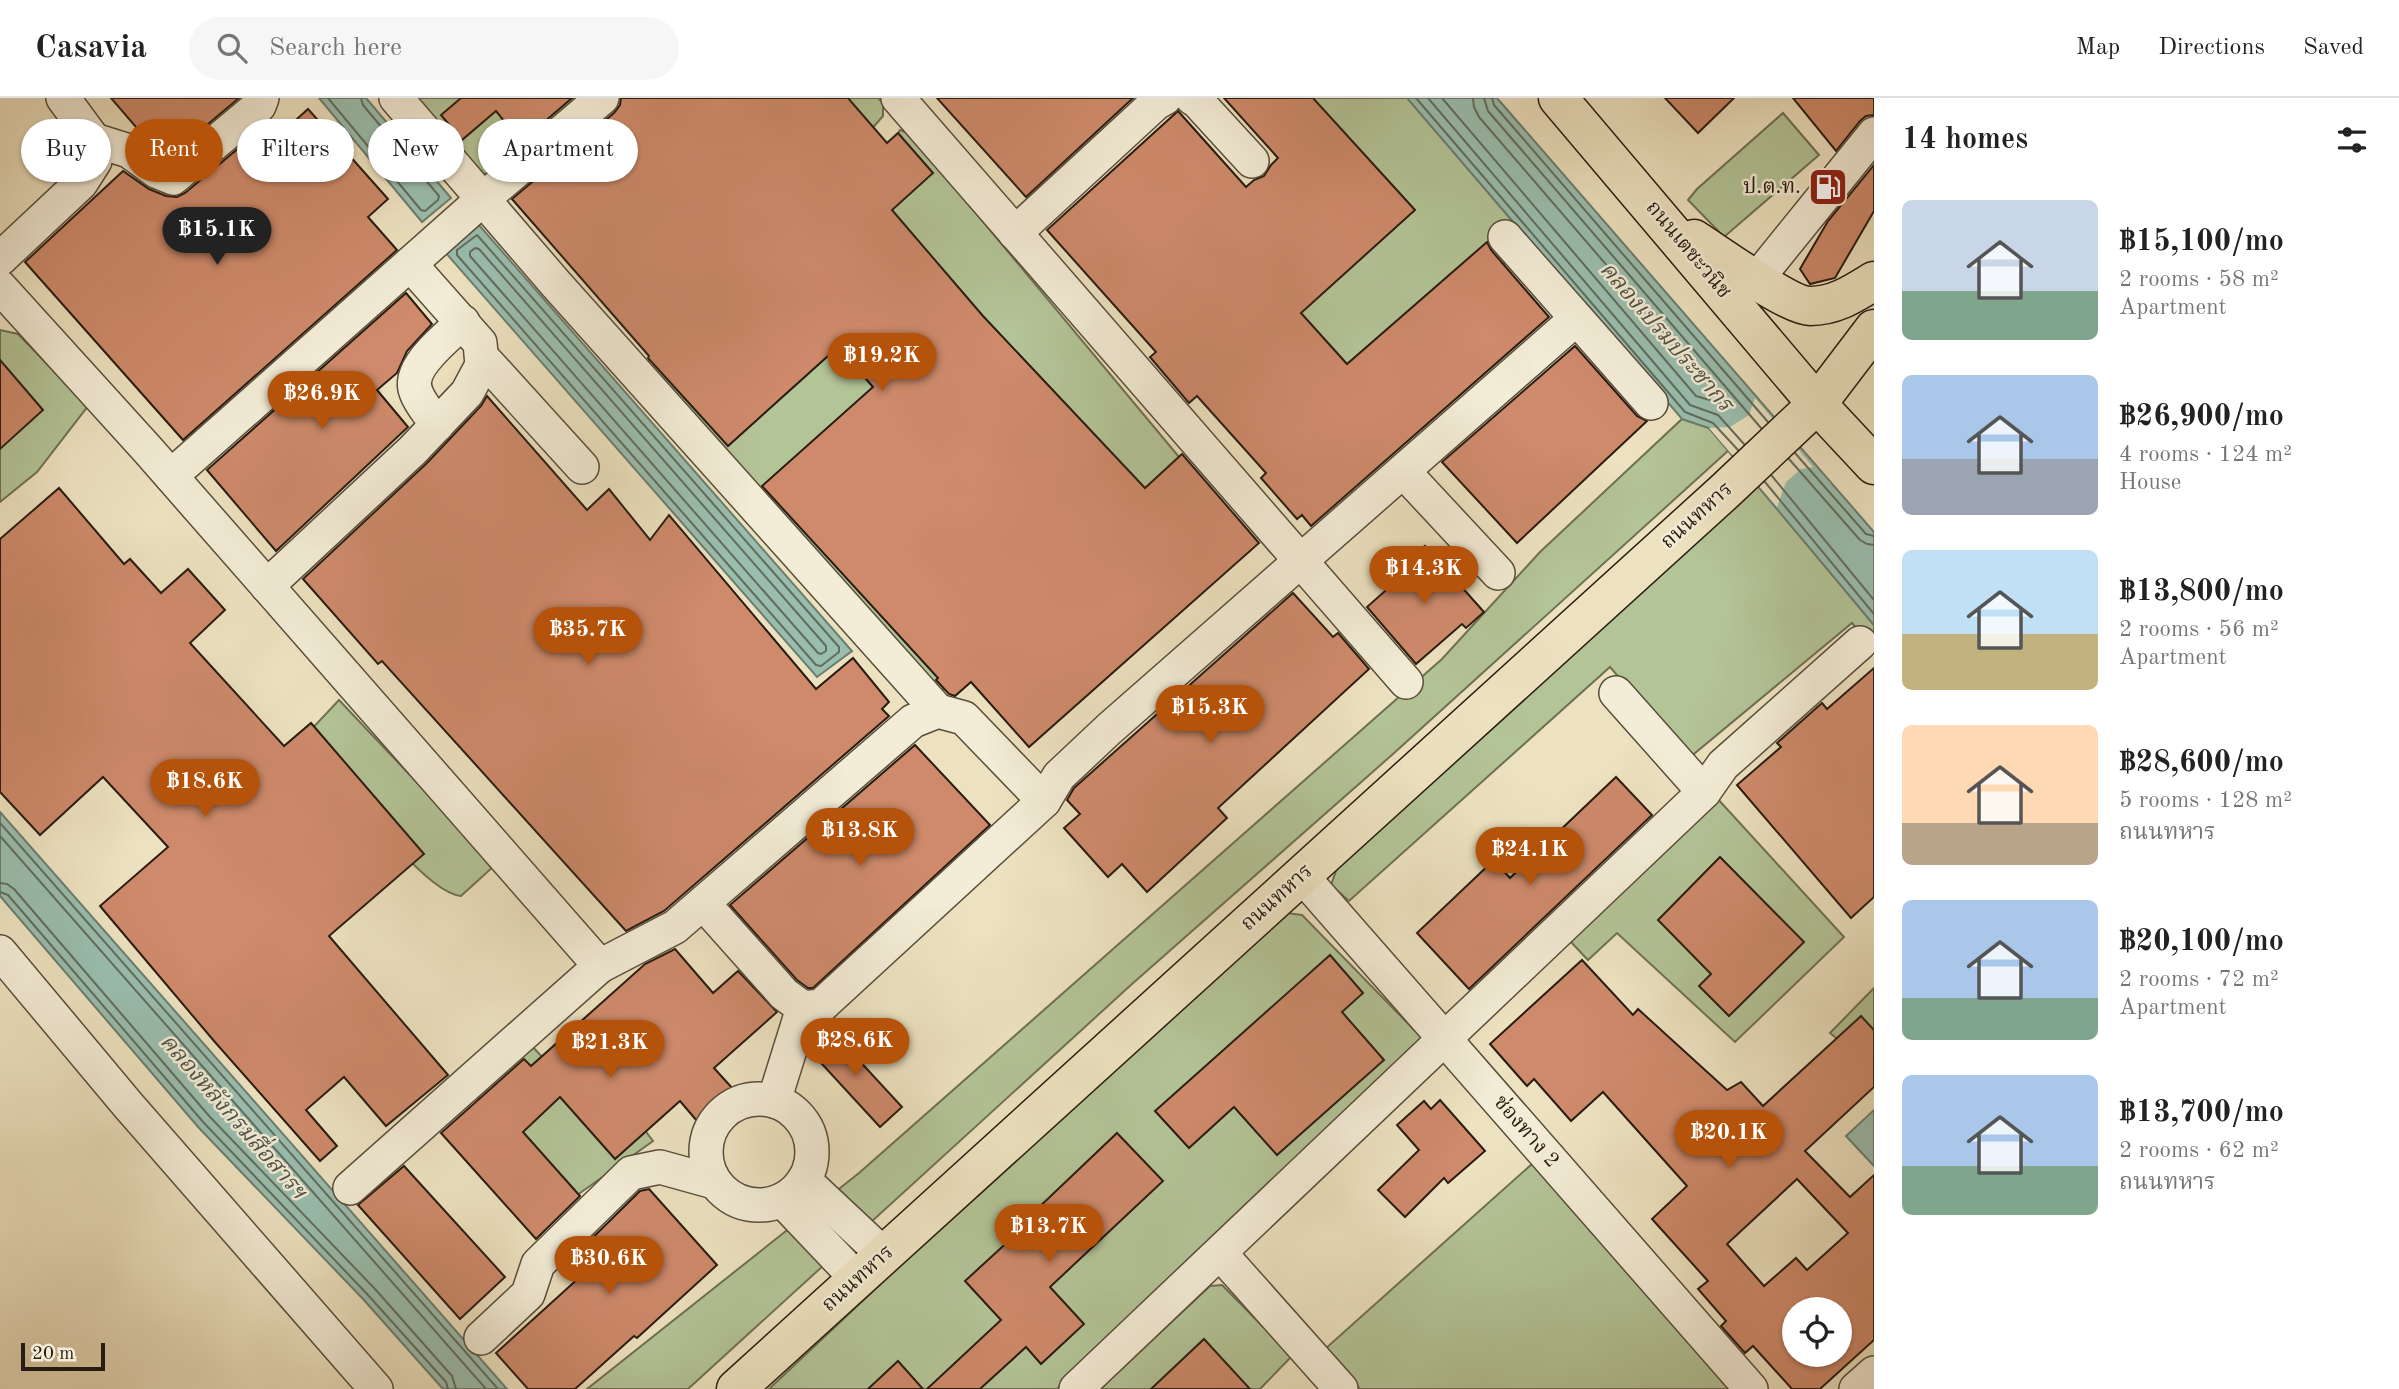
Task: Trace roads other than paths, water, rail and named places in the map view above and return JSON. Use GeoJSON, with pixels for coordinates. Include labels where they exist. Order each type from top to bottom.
{"type":"FeatureCollection","features":[{"type":"Feature","properties":{"kind":"main road","name":"ถนนเตชะวนิช"},"geometry":{"type":"LineString","coordinates":[[1558,98],[1817,404],[1874,465]]}},
{"type":"Feature","properties":{"kind":"main road"},"geometry":{"type":"LineString","coordinates":[[1662,220],[1776,293],[1807,307],[1840,302],[1874,281]]}},
{"type":"Feature","properties":{"kind":"main road","name":"ถนนทหาร"},"geometry":{"type":"LineString","coordinates":[[736,1389],[1783,437],[1817,404],[1874,329]]}},
{"type":"Feature","properties":{"kind":"lane"},"geometry":{"type":"LineString","coordinates":[[63,98],[78,119]]}},
{"type":"Feature","properties":{"kind":"lane"},"geometry":{"type":"LineString","coordinates":[[111,145],[129,151],[156,171],[173,178],[259,106],[262,98]]}},
{"type":"Feature","properties":{"kind":"lane"},"geometry":{"type":"LineString","coordinates":[[396,98],[573,304],[938,710],[964,718],[1044,801]]}},
{"type":"Feature","properties":{"kind":"lane"},"geometry":{"type":"LineString","coordinates":[[171,477],[483,199],[602,98]]}},
{"type":"Feature","properties":{"kind":"lane"},"geometry":{"type":"LineString","coordinates":[[898,98],[1406,682]]}},
{"type":"Feature","properties":{"kind":"lane"},"geometry":{"type":"LineString","coordinates":[[1015,233],[1156,103],[1165,98]]}},
{"type":"Feature","properties":{"kind":"lane"},"geometry":{"type":"LineString","coordinates":[[1192,98],[1198,101],[1252,162]]}},
{"type":"Feature","properties":{"kind":"lane"},"geometry":{"type":"LineString","coordinates":[[1756,279],[1874,135]]}},
{"type":"Feature","properties":{"kind":"lane"},"geometry":{"type":"LineString","coordinates":[[0,259],[82,182]]}},
{"type":"Feature","properties":{"kind":"lane"},"geometry":{"type":"LineString","coordinates":[[1505,237],[1651,403]]}},
{"type":"Feature","properties":{"kind":"lane"},"geometry":{"type":"LineString","coordinates":[[267,586],[437,425],[467,393],[482,365],[481,343],[410,264]]}},
{"type":"Feature","properties":{"kind":"lane"},"geometry":{"type":"LineString","coordinates":[[0,288],[171,477],[600,966]]}},
{"type":"Feature","properties":{"kind":"lane"},"geometry":{"type":"LineString","coordinates":[[703,903],[784,994],[803,1008],[821,1006],[1044,801],[1059,776],[1576,319]]}},
{"type":"Feature","properties":{"kind":"lane"},"geometry":{"type":"LineString","coordinates":[[437,425],[415,391],[416,375],[428,356],[463,323]]}},
{"type":"Feature","properties":{"kind":"lane"},"geometry":{"type":"LineString","coordinates":[[482,357],[582,467]]}},
{"type":"Feature","properties":{"kind":"lane"},"geometry":{"type":"LineString","coordinates":[[1403,471],[1498,573]]}},
{"type":"Feature","properties":{"kind":"lane"},"geometry":{"type":"LineString","coordinates":[[1076,1389],[1704,792],[1723,765],[1860,643]]}},
{"type":"Feature","properties":{"kind":"lane"},"geometry":{"type":"LineString","coordinates":[[1616,693],[1704,792]]}},
{"type":"Feature","properties":{"kind":"lane"},"geometry":{"type":"LineString","coordinates":[[350,1188],[600,966],[675,927],[913,720],[938,710]]}},
{"type":"Feature","properties":{"kind":"lane","name":"ช่องทาง 2"},"geometry":{"type":"LineString","coordinates":[[1302,876],[1747,1388]]}},
{"type":"Feature","properties":{"kind":"lane"},"geometry":{"type":"LineString","coordinates":[[0,952],[128,1105],[376,1389]]}},
{"type":"Feature","properties":{"kind":"lane"},"geometry":{"type":"LineString","coordinates":[[774,1101],[803,1008]]}},
{"type":"Feature","properties":{"kind":"lane"},"geometry":{"type":"LineString","coordinates":[[750,1099],[774,1101],[783,1104],[797,1115],[807,1129],[812,1146],[811,1164],[793,1190],[760,1205],[743,1203],[727,1195],[715,1182],[707,1166],[706,1148],[710,1131],[720,1115],[733,1105],[750,1099]]}},
{"type":"Feature","properties":{"kind":"lane"},"geometry":{"type":"LineString","coordinates":[[481,1338],[528,1294],[537,1264],[631,1173],[660,1167],[715,1182]]}},
{"type":"Feature","properties":{"kind":"lane"},"geometry":{"type":"LineString","coordinates":[[793,1190],[870,1267]]}},
{"type":"Feature","properties":{"kind":"lane"},"geometry":{"type":"LineString","coordinates":[[1220,1253],[1340,1389]]}},
{"type":"Feature","properties":{"kind":"lane"},"geometry":{"type":"LineString","coordinates":[[1856,1389],[1874,1373]]}},
{"type":"Feature","properties":{"kind":"water"},"geometry":{"type":"Polygon","coordinates":[[[319,98],[366,98],[384,119],[368,119],[368,157],[354,140],[354,119],[336,119],[319,98]]]}},
{"type":"Feature","properties":{"kind":"water","name":"คลองเปรมประชากร"},"geometry":{"type":"Polygon","coordinates":[[[1407,98],[1497,98],[1874,532],[1874,625],[1709,428],[1682,419],[1407,98]]]}},
{"type":"Feature","properties":{"kind":"water"},"geometry":{"type":"Polygon","coordinates":[[[389,182],[437,182],[451,198],[422,222],[389,182]]]}},
{"type":"Feature","properties":{"kind":"water"},"geometry":{"type":"Polygon","coordinates":[[[478,224],[852,651],[817,677],[445,252],[478,224]]]}},
{"type":"Feature","properties":{"kind":"water","name":"คลองหลังกรมสื่อสารฯ"},"geometry":{"type":"Polygon","coordinates":[[[0,812],[507,1389],[443,1389],[363,1299],[199,1128],[0,896],[0,812]]]}},
{"type":"Feature","properties":{"kind":"water"},"geometry":{"type":"Polygon","coordinates":[[[1874,1110],[1874,1166],[1846,1136],[1874,1110]]]}},
{"type":"Feature","properties":{"kind":"place","name":"ป.ต.ท."},"geometry":{"type":"Point","coordinates":[1828,187]}}]}
